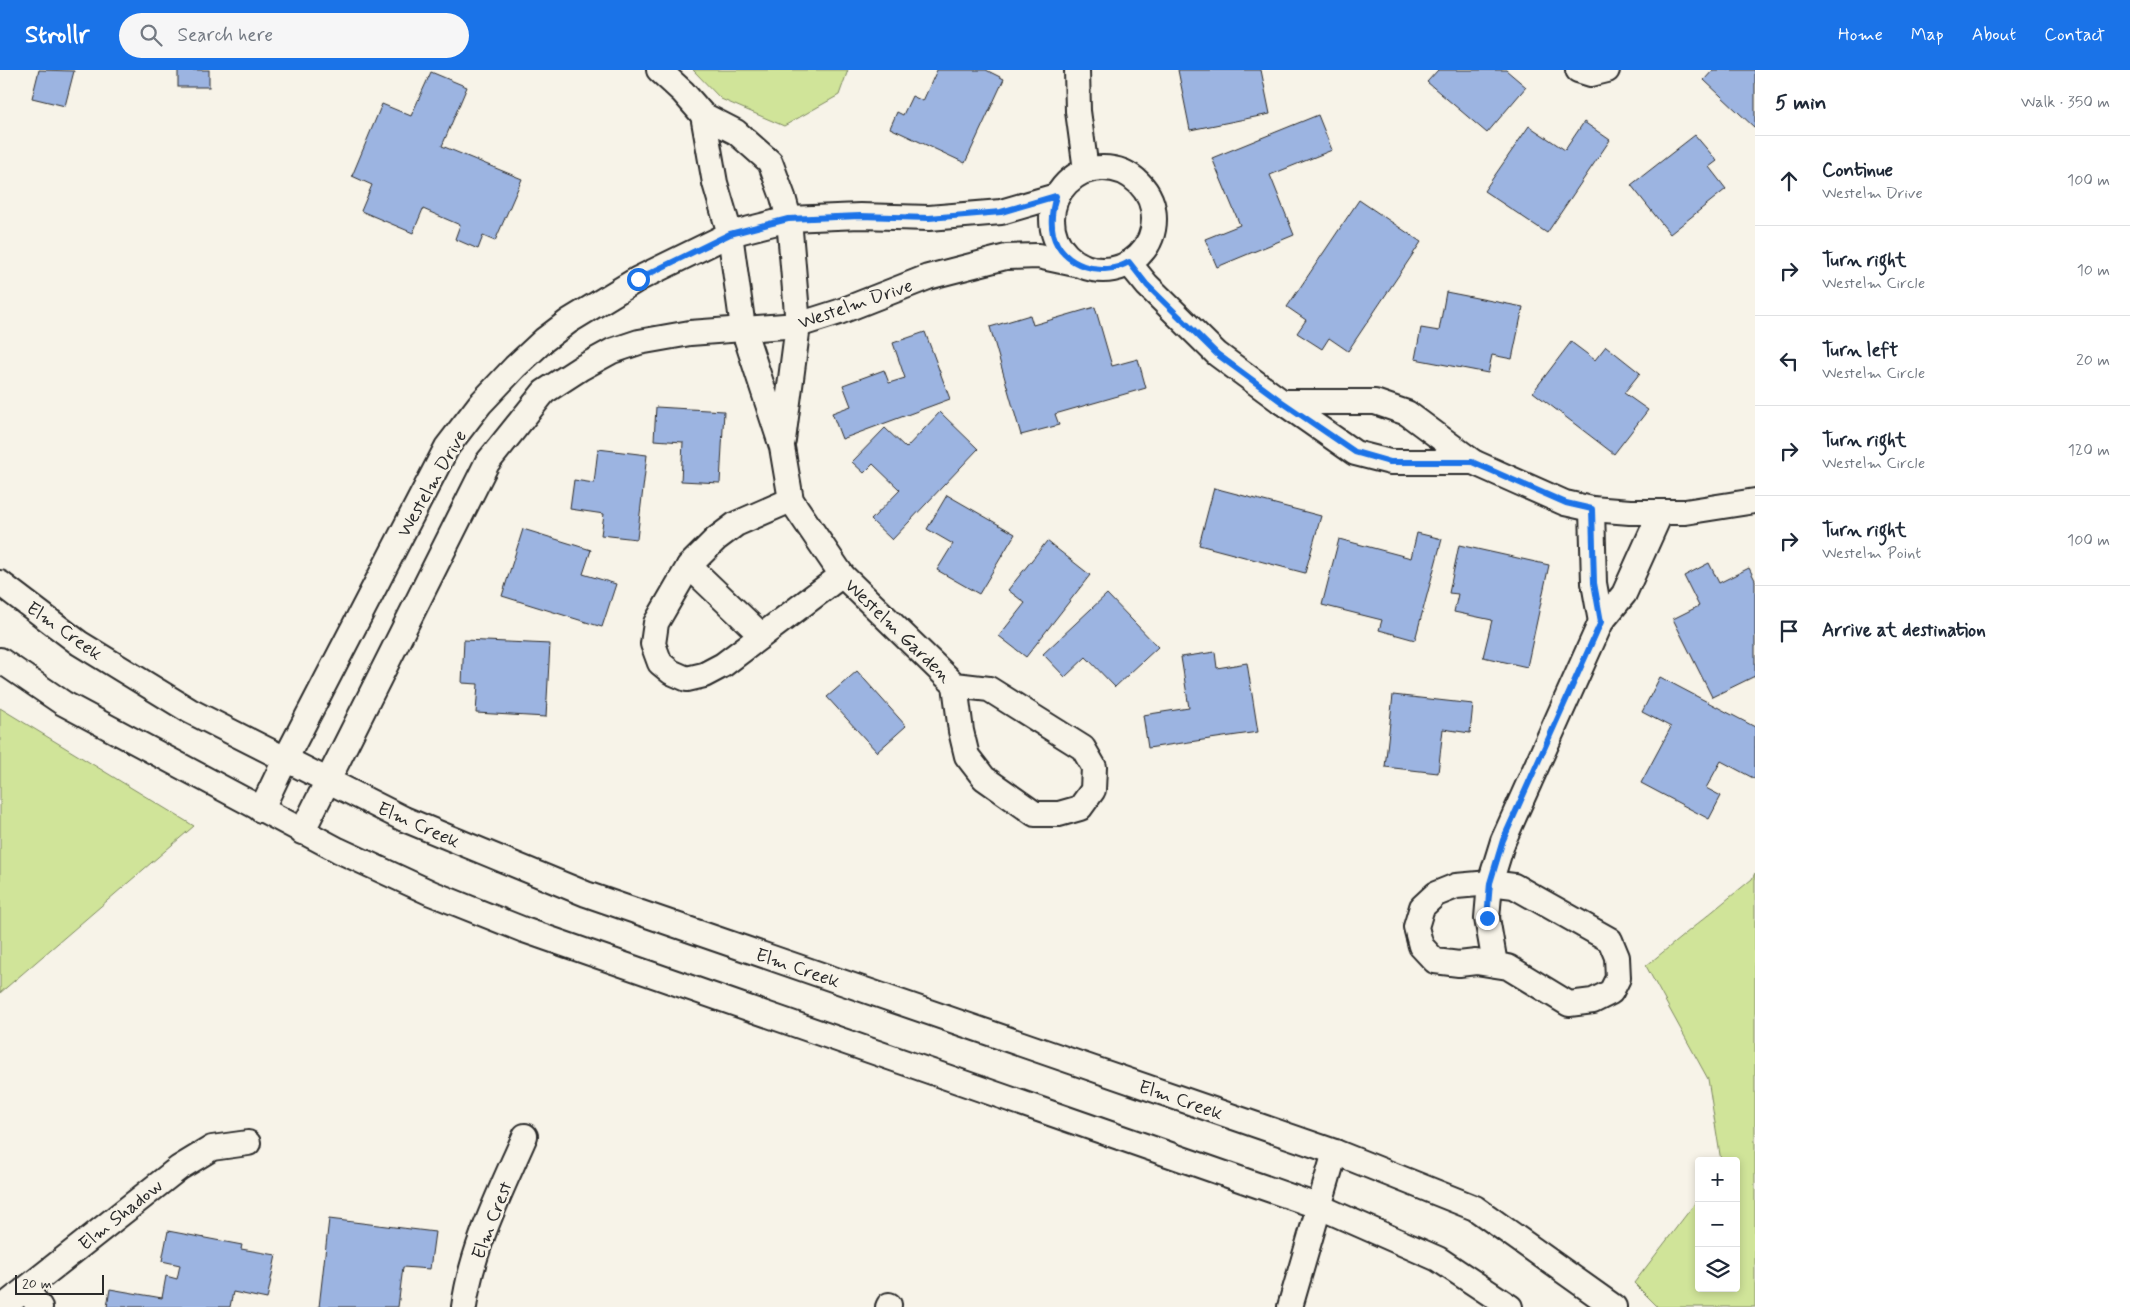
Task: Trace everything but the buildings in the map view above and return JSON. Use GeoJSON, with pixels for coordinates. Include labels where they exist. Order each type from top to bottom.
{"type":"FeatureCollection","features":[{"type":"Feature","properties":{"kind":"street"},"geometry":{"type":"LineString","coordinates":[[659,70],[683,92],[703,116]]}},
{"type":"Feature","properties":{"kind":"street"},"geometry":{"type":"LineString","coordinates":[[1077,70],[1078,110],[1086,170]]}},
{"type":"Feature","properties":{"kind":"street"},"geometry":{"type":"LineString","coordinates":[[1578,70],[1590,74],[1607,70]]}},
{"type":"Feature","properties":{"kind":"street","name":"Westelm Garden"},"geometry":{"type":"LineString","coordinates":[[703,116],[736,132],[770,162],[783,197],[788,219],[798,325],[782,447]]}},
{"type":"Feature","properties":{"kind":"street","name":"Westelm Garden"},"geometry":{"type":"LineString","coordinates":[[703,116],[715,183],[730,234],[743,328],[782,447],[791,500],[842,575],[955,685],[989,689],[1083,748],[1094,766],[1093,790],[1080,808],[1059,814],[1035,814],[984,778],[968,756],[961,731],[955,685]]}},
{"type":"Feature","properties":{"kind":"street"},"geometry":{"type":"LineString","coordinates":[[1106,167],[1126,172],[1142,184],[1152,202],[1155,222],[1150,242],[1137,258],[1120,268],[1099,270],[1080,265],[1063,253],[1053,235],[1051,216],[1056,196],[1068,180],[1086,170],[1106,167]]}},
{"type":"Feature","properties":{"kind":"street","name":"Westelm Drive"},"geometry":{"type":"LineString","coordinates":[[261,810],[286,758],[448,447],[480,404],[515,367],[569,321],[638,279],[730,234],[788,219],[860,216],[929,218],[1001,212],[1056,196]]}},
{"type":"Feature","properties":{"kind":"street","name":"Westelm Drive"},"geometry":{"type":"LineString","coordinates":[[302,832],[487,463],[544,392],[604,355],[639,342],[690,333],[798,325],[839,312],[928,277],[1006,257],[1038,256],[1080,265]]}},
{"type":"Feature","properties":{"kind":"street"},"geometry":{"type":"LineString","coordinates":[[1129,262],[1147,285],[1217,354],[1282,402],[1355,452],[1390,462],[1472,462]]}},
{"type":"Feature","properties":{"kind":"street"},"geometry":{"type":"LineString","coordinates":[[1282,402],[1375,402],[1407,413],[1472,462],[1557,499],[1592,509],[1630,512],[1685,512],[1755,501]]}},
{"type":"Feature","properties":{"kind":"street","name":"Westelm Garden"},"geometry":{"type":"LineString","coordinates":[[791,500],[736,524],[716,539],[689,566],[656,623],[653,644],[660,663],[671,672],[687,680],[704,675],[723,665],[842,575]]}},
{"type":"Feature","properties":{"kind":"street"},"geometry":{"type":"LineString","coordinates":[[1592,509],[1594,583],[1601,622]]}},
{"type":"Feature","properties":{"kind":"street"},"geometry":{"type":"LineString","coordinates":[[1495,964],[1487,918],[1490,883],[1503,840],[1601,622],[1624,594],[1661,512]]}},
{"type":"Feature","properties":{"kind":"street"},"geometry":{"type":"LineString","coordinates":[[689,566],[761,635]]}},
{"type":"Feature","properties":{"kind":"street","name":"Elm Creek"},"geometry":{"type":"LineString","coordinates":[[0,583],[79,643],[190,710],[404,819],[586,894],[1335,1152],[1475,1208],[1614,1307]]}},
{"type":"Feature","properties":{"kind":"street"},"geometry":{"type":"LineString","coordinates":[[0,660],[63,703],[302,832],[431,893],[524,930],[1320,1206],[1438,1259],[1510,1307]]}},
{"type":"Feature","properties":{"kind":"street"},"geometry":{"type":"LineString","coordinates":[[1490,883],[1514,886],[1610,940],[1617,957],[1618,978],[1611,992],[1594,1001],[1569,1004],[1508,966],[1495,964],[1476,962],[1460,964],[1435,961],[1421,946],[1416,927],[1422,907],[1436,894],[1456,886],[1490,883]]}},
{"type":"Feature","properties":{"kind":"street","name":"Elm Crest"},"geometry":{"type":"LineString","coordinates":[[464,1307],[479,1245],[525,1136]]}},
{"type":"Feature","properties":{"kind":"street","name":"Elm Shadow"},"geometry":{"type":"LineString","coordinates":[[3,1307],[33,1298],[179,1168],[212,1148],[248,1143]]}},
{"type":"Feature","properties":{"kind":"street"},"geometry":{"type":"LineString","coordinates":[[1290,1307],[1335,1152]]}},
{"type":"Feature","properties":{"kind":"green space"},"geometry":{"type":"Polygon","coordinates":[[[693,70],[848,70],[839,95],[784,126],[721,99],[693,70]]]}},
{"type":"Feature","properties":{"kind":"green space"},"geometry":{"type":"Polygon","coordinates":[[[0,708],[194,826],[0,993],[0,708]]]}},
{"type":"Feature","properties":{"kind":"green space"},"geometry":{"type":"Polygon","coordinates":[[[1755,873],[1755,1307],[1658,1307],[1634,1283],[1695,1203],[1695,1292],[1740,1292],[1740,1157],[1720,1157],[1708,1079],[1646,966],[1752,879],[1755,873]]]}},
{"type":"Feature","properties":{"kind":"route"},"geometry":{"type":"LineString","coordinates":[[638,279],[730,234],[788,219],[860,216],[929,218],[1001,212],[1056,196],[1051,216],[1053,235],[1063,253],[1080,265],[1099,270],[1120,268],[1129,262],[1147,285],[1217,354],[1282,402],[1355,452],[1390,462],[1472,462],[1566,503],[1592,509],[1594,583],[1601,622],[1503,840],[1490,883],[1487,918]]}}]}
